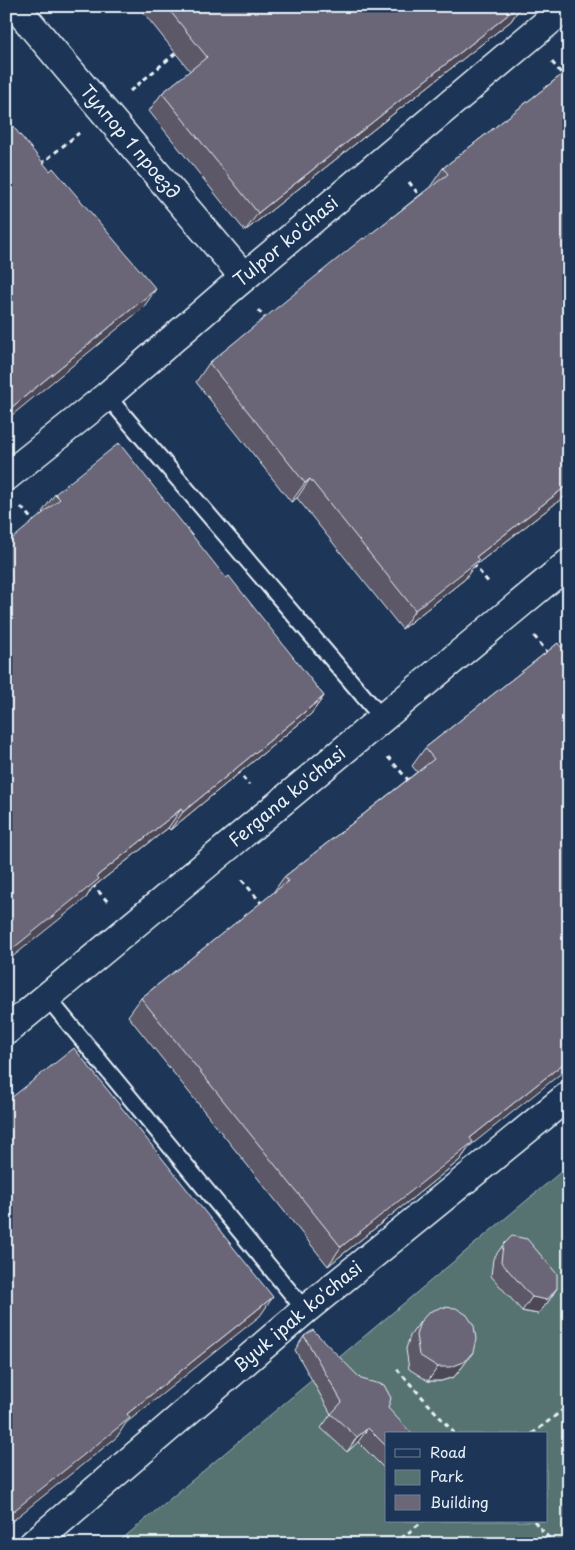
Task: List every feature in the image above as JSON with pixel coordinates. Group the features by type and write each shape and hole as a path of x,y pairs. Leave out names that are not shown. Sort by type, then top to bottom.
{"street":[{"name":"Тулпор 1 проезд","path":"15,6 240,281"},
{"name":"Tulpor ko'chasi","path":"6,477 107,396 240,281 567,6"},
{"name":"Fergana ko'chasi","path":"6,1031 569,563"},
{"name":"Byuk ipak ko'chasi","path":"33,1544 305,1310 569,1095"}],"lane":[{"path":"107,396 374,725"},
{"path":"47,997 305,1310"}],"path":[{"path":"388,157 426,203"},
{"path":"240,281 268,322"},
{"path":"19,504 38,527"},
{"path":"467,556 550,656"},
{"path":"374,725 410,783"},
{"path":"232,764 270,810"},
{"path":"219,852 264,906"},
{"path":"86,876 129,928"},
{"path":"397,1369 453,1432"},
{"path":"535,1432 569,1405"},
{"path":"394,1544 422,1522"},
{"path":"535,1522 554,1544"}],"green space":[{"path":"569,1165 569,1544 116,1544"}],"building":[{"path":"166,6 519,6 258,213 162,93 207,57"},
{"path":"569,69 569,484 476,557 479,560 415,610 310,479 305,483 209,363 363,238 448,174 443,168"},
{"path":"6,118 50,171 53,168 156,289 6,412"},
{"path":"119,443 226,578 229,576 324,696 183,812 181,809 97,876 99,879 6,954 6,544 60,499 55,494"},
{"path":"569,641 569,1059 470,1138 473,1142 341,1247 141,998 288,881 284,877 434,759 425,748 558,643 561,647"},
{"path":"74,1048 273,1297 127,1414 130,1418 6,1517 6,1102"},
{"path":"512,1236 527,1239 557,1274 557,1288 547,1300 532,1297 501,1262 503,1245"},
{"path":"442,1307 456,1308 467,1315 474,1326 476,1339 473,1352 464,1362 451,1367 438,1367 419,1355 416,1335 420,1322 429,1312"},
{"path":"313,1330 361,1379 384,1385 391,1398 388,1408 410,1432 385,1432 385,1445 368,1428 357,1437 331,1414 342,1402 304,1336"}]}
